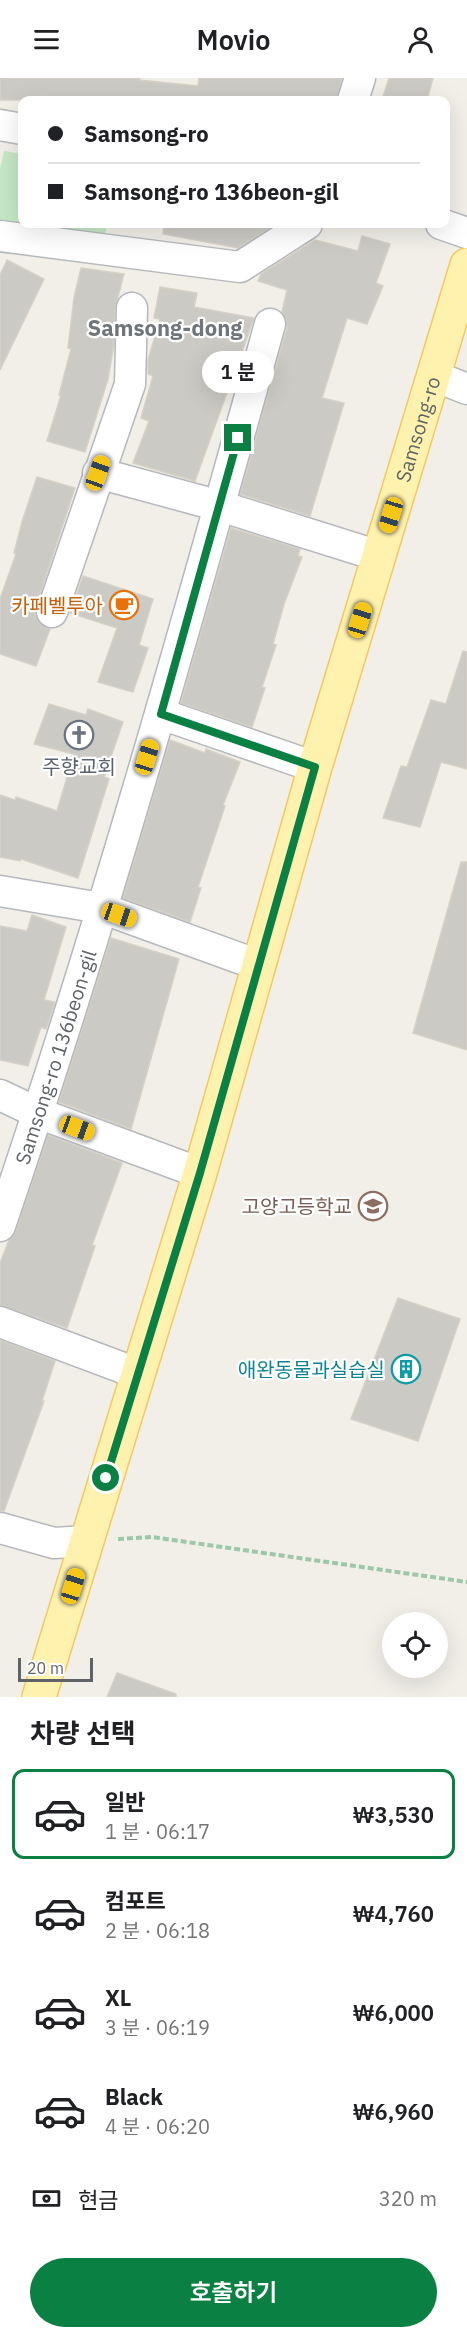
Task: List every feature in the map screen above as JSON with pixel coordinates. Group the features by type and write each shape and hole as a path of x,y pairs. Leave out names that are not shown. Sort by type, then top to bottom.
{"main road":[{"name":"Samsong-ro","path":"39,1697 200,1173 315,767 467,265"}],"street":[{"path":"354,96 360,78"},
{"path":"0,125 18,128"},
{"path":"450,227 467,233"},
{"path":"0,236 240,267 301,228"},
{"path":"52,612 130,384 132,308"},
{"name":"Samsong-ro 136beon-gil","path":"0,1226 38,1113 161,714 270,324"},
{"path":"435,376 467,389"},
{"path":"98,473 220,506 379,556"},
{"path":"161,714 315,767"},
{"path":"0,891 101,908 258,965"},
{"path":"0,1095 38,1113 200,1173"},
{"path":"0,1322 139,1374"},
{"path":"0,1528 54,1543 87,1541"}],"path":[{"path":"87,1541 152,1537 467,1582"}],"green space":[{"path":"4,151 18,153 18,224 0,222 0,169"},
{"path":"52,228 107,228 105,234"}],"building":[{"path":"0,78 140,78 139,80 198,86 199,78 342,78 337,96 18,96 18,100 0,100"},
{"path":"389,78 433,78 428,96 383,96"},
{"path":"164,228 270,228 238,248 163,234"},
{"path":"362,236 390,244 376,283 383,286 367,324 347,318 322,398 344,403 310,516 240,494 287,328 282,312 287,290 258,281 261,274 315,240 358,251"},
{"path":"7,260 44,279 0,370 0,275"},
{"path":"81,268 124,274 115,308 114,344 108,379 85,452 47,441 61,395 59,395 71,349 68,348 74,298"},
{"path":"160,287 197,293 194,307 254,318 195,481 133,463 149,421 141,418 153,376 148,374 148,360 160,319 154,318"},
{"path":"37,477 75,488 36,606 35,615 39,623 50,629 36,666 0,654 0,599 16,554 14,553 22,522"},
{"path":"231,528 300,549 298,556 302,557 284,604 273,644 276,645 262,687 265,688 252,727 181,703"},
{"path":"83,576 153,599 139,645 148,648 133,692 98,682 117,628 70,613"},
{"path":"463,651 467,652 467,769 441,762 420,827 383,818 401,766 407,767 431,700 446,704"},
{"path":"49,704 86,715 88,709 123,722 104,777 109,779 78,878 21,859 20,861 0,857 0,795 15,800 16,797 57,811 74,754 34,744"},
{"path":"170,740 205,753 206,749 240,762 223,805 225,806 198,887 201,888 190,922 123,898"},
{"path":"461,862 467,862 467,1050 413,1033"},
{"path":"32,915 66,927 44,1000 55,1002 46,1029 41,1027 28,1066 0,1060 0,926 27,931"},
{"path":"111,938 179,959 131,1129 59,1102"},
{"path":"48,1135 122,1163 92,1245 95,1246 67,1328 0,1305 0,1263 9,1240 16,1231"},
{"name":"애완동물과실습실","path":"398,1298 460,1319 418,1441 351,1419"},
{"path":"0,1340 55,1361 42,1401 44,1401 4,1511 0,1511"},
{"path":"117,1673 176,1694 176,1697 107,1697"}],"place":[{"name":"카페벨투아","path":"124,605"},
{"name":"주향교회","path":"79,735"},
{"name":"고양고등학교","path":"373,1206"},
{"name":"애완동물과실습실","path":"406,1369"}],"district":[{"name":"Samsong-dong","path":"165,327"}],"route":[{"path":"106,1478 200,1173 315,767 161,714 238,438"}]}
